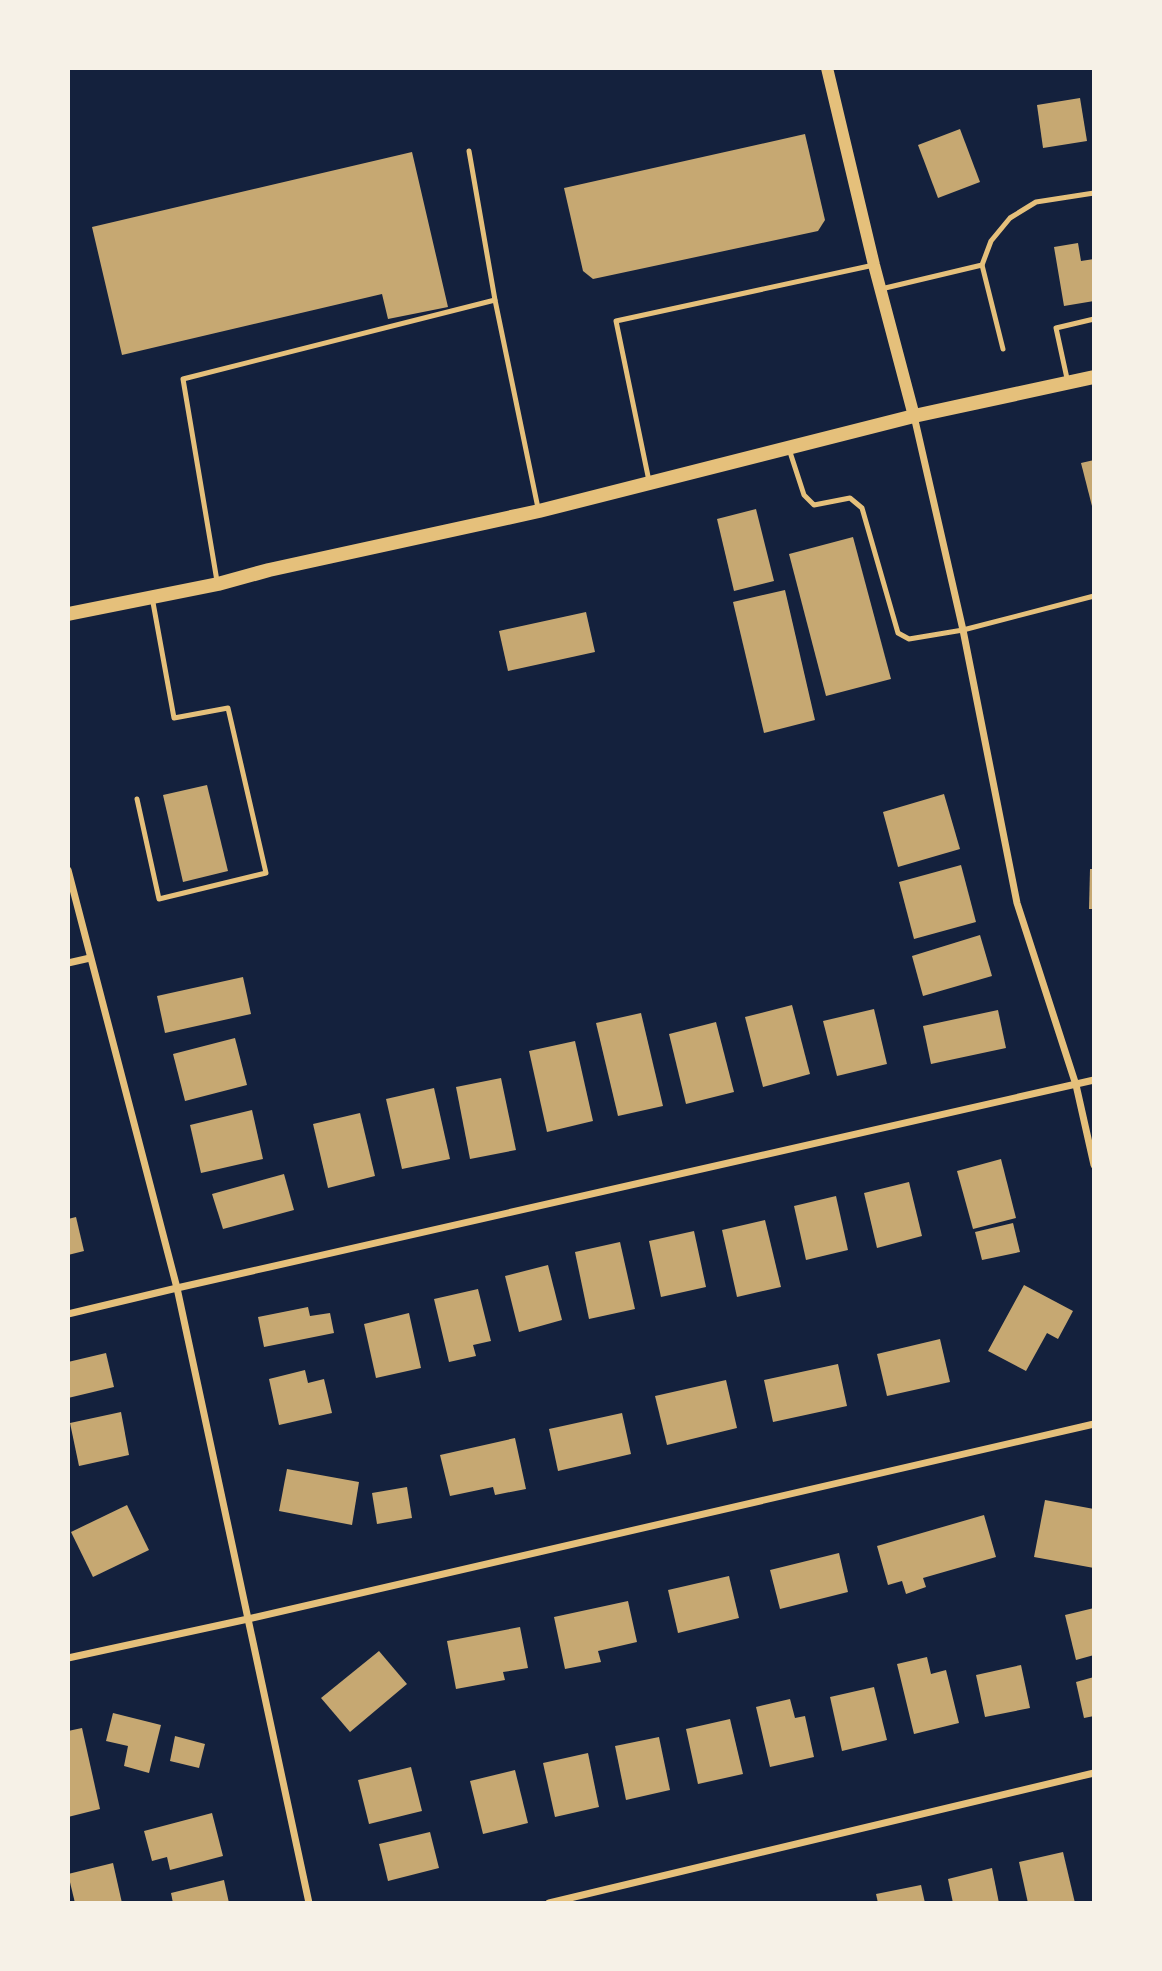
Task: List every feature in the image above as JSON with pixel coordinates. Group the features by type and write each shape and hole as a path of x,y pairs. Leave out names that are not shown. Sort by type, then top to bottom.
{"main road":[{"path":"68,614 218,584 270,570 539,511 914,416 1094,377"}],"street":[{"path":"827,68 874,265 914,416 963,630 1017,903 1076,1085 1094,1165"},
{"path":"68,870 177,1288 309,1903"},
{"path":"68,963 90,958"},
{"path":"68,1314 1094,1080"},
{"path":"68,1658 1094,1424"},
{"path":"549,1903 1094,1773"}],"lane":[{"path":"469,151 495,300 539,511"},
{"path":"1003,349 982,265 991,241 1010,218 1036,202 1094,193"},
{"path":"650,483 616,321 874,265"},
{"path":"880,289 982,265"},
{"path":"218,584 183,379 495,300"},
{"path":"1068,383 1056,328 1094,320"},
{"path":"789,447 804,495 814,505 850,498 862,508 898,633 908,639 963,630 1094,596"},
{"path":"137,799 159,899 267,873 228,708 174,718 152,597"}],"building":[{"path":"1080,98 1087,141 1043,148 1037,105"},
{"path":"960,129 980,182 938,198 918,145"},
{"path":"805,134 825,220 818,231 593,279 583,271 564,188"},
{"path":"412,152 448,307 388,319 382,294 122,355 92,227"},
{"path":"1078,243 1081,261 1094,259 1094,301 1064,306 1054,247"},
{"path":"1094,460 1094,510 1093,510 1081,463"},
{"path":"756,509 774,581 734,591 717,519"},
{"path":"853,537 891,679 826,696 789,554"},
{"path":"785,590 815,720 764,733 733,602"},
{"path":"586,612 595,652 508,671 499,631"},
{"path":"207,785 228,871 183,882 163,795"},
{"path":"944,794 960,849 898,867 883,812"},
{"path":"961,865 976,922 914,939 899,882"},
{"path":"1090,869 1094,869 1094,909 1089,909"},
{"path":"980,935 992,976 923,996 912,956"},
{"path":"243,977 251,1014 165,1033 157,996"},
{"path":"792,1005 810,1074 763,1087 745,1017"},
{"path":"874,1009 887,1064 837,1076 823,1021"},
{"path":"998,1010 1006,1048 931,1064 923,1026"},
{"path":"641,1013 663,1106 618,1116 596,1023"},
{"path":"716,1022 734,1092 686,1104 669,1034"},
{"path":"235,1038 247,1085 185,1101 173,1054"},
{"path":"575,1041 593,1121 547,1132 529,1051"},
{"path":"501,1078 516,1150 470,1159 456,1087"},
{"path":"434,1088 450,1159 402,1169 386,1099"},
{"path":"252,1110 263,1159 201,1173 190,1125"},
{"path":"360,1113 375,1176 328,1188 313,1124"},
{"path":"1001,1159 1016,1218 973,1229 957,1171"},
{"path":"284,1174 294,1210 223,1229 212,1194"},
{"path":"909,1182 922,1236 877,1248 864,1193"},
{"path":"836,1196 848,1250 806,1260 794,1206"},
{"path":"76,1217 84,1251 68,1255 68,1219"},
{"path":"765,1220 781,1287 737,1297 722,1230"},
{"path":"1013,1223 1020,1252 982,1260 975,1232"},
{"path":"694,1231 706,1287 661,1297 649,1241"},
{"path":"620,1242 635,1309 589,1319 575,1252"},
{"path":"548,1265 562,1320 519,1332 505,1276"},
{"path":"1024,1285 1073,1311 1058,1339 1047,1333 1026,1371 988,1351"},
{"path":"478,1289 491,1341 473,1345 476,1356 449,1362 434,1299"},
{"path":"308,1307 310,1316 330,1313 334,1333 264,1347 258,1317"},
{"path":"409,1313 421,1368 376,1378 364,1324"},
{"path":"940,1339 950,1382 887,1396 877,1354"},
{"path":"106,1353 114,1387 68,1398 68,1362"},
{"path":"838,1364 847,1406 773,1422 764,1380"},
{"path":"305,1370 308,1383 324,1379 332,1413 279,1425 269,1379"},
{"path":"726,1380 737,1428 667,1445 655,1396"},
{"path":"121,1412 129,1455 79,1466 70,1423"},
{"path":"622,1413 631,1454 558,1471 549,1429"},
{"path":"515,1438 526,1489 495,1495 493,1487 450,1496 440,1455"},
{"path":"287,1469 359,1482 352,1525 279,1511"},
{"path":"407,1487 412,1518 377,1524 372,1493"},
{"path":"1045,1500 1094,1509 1094,1568 1034,1557"},
{"path":"127,1505 149,1550 93,1577 71,1532"},
{"path":"984,1515 996,1557 923,1578 926,1587 906,1594 902,1581 888,1585 877,1546"},
{"path":"839,1553 848,1592 780,1609 770,1570"},
{"path":"729,1576 739,1618 678,1633 668,1590"},
{"path":"628,1601 637,1642 598,1651 601,1662 565,1669 554,1617"},
{"path":"1094,1608 1094,1655 1076,1660 1065,1615"},
{"path":"520,1627 528,1668 503,1672 505,1680 456,1689 447,1641"},
{"path":"379,1651 407,1684 350,1732 321,1698"},
{"path":"927,1657 931,1674 946,1670 959,1723 914,1734 897,1664"},
{"path":"1021,1665 1030,1708 985,1717 976,1675"},
{"path":"1094,1677 1094,1716 1084,1718 1076,1682"},
{"path":"874,1687 887,1740 842,1751 830,1697"},
{"path":"790,1699 795,1718 805,1716 814,1757 770,1767 756,1707"},
{"path":"113,1713 161,1725 149,1773 124,1766 128,1746 106,1741"},
{"path":"730,1719 743,1774 698,1784 686,1729"},
{"path":"82,1728 100,1809 68,1817 68,1731"},
{"path":"175,1736 205,1744 199,1768 170,1761"},
{"path":"659,1737 670,1790 626,1800 615,1746"},
{"path":"588,1753 599,1807 555,1817 543,1763"},
{"path":"411,1767 422,1811 369,1824 358,1780"},
{"path":"515,1770 528,1823 483,1834 470,1781"},
{"path":"212,1813 223,1856 170,1870 167,1857 152,1861 144,1831"},
{"path":"430,1832 439,1868 388,1881 379,1844"},
{"path":"1063,1852 1075,1903 1028,1903 1019,1862"},
{"path":"113,1863 122,1903 75,1903 68,1874"},
{"path":"992,1868 999,1903 953,1903 948,1879"},
{"path":"224,1880 229,1903 173,1903 171,1893"},
{"path":"921,1885 925,1903 878,1903 876,1894"}]}
